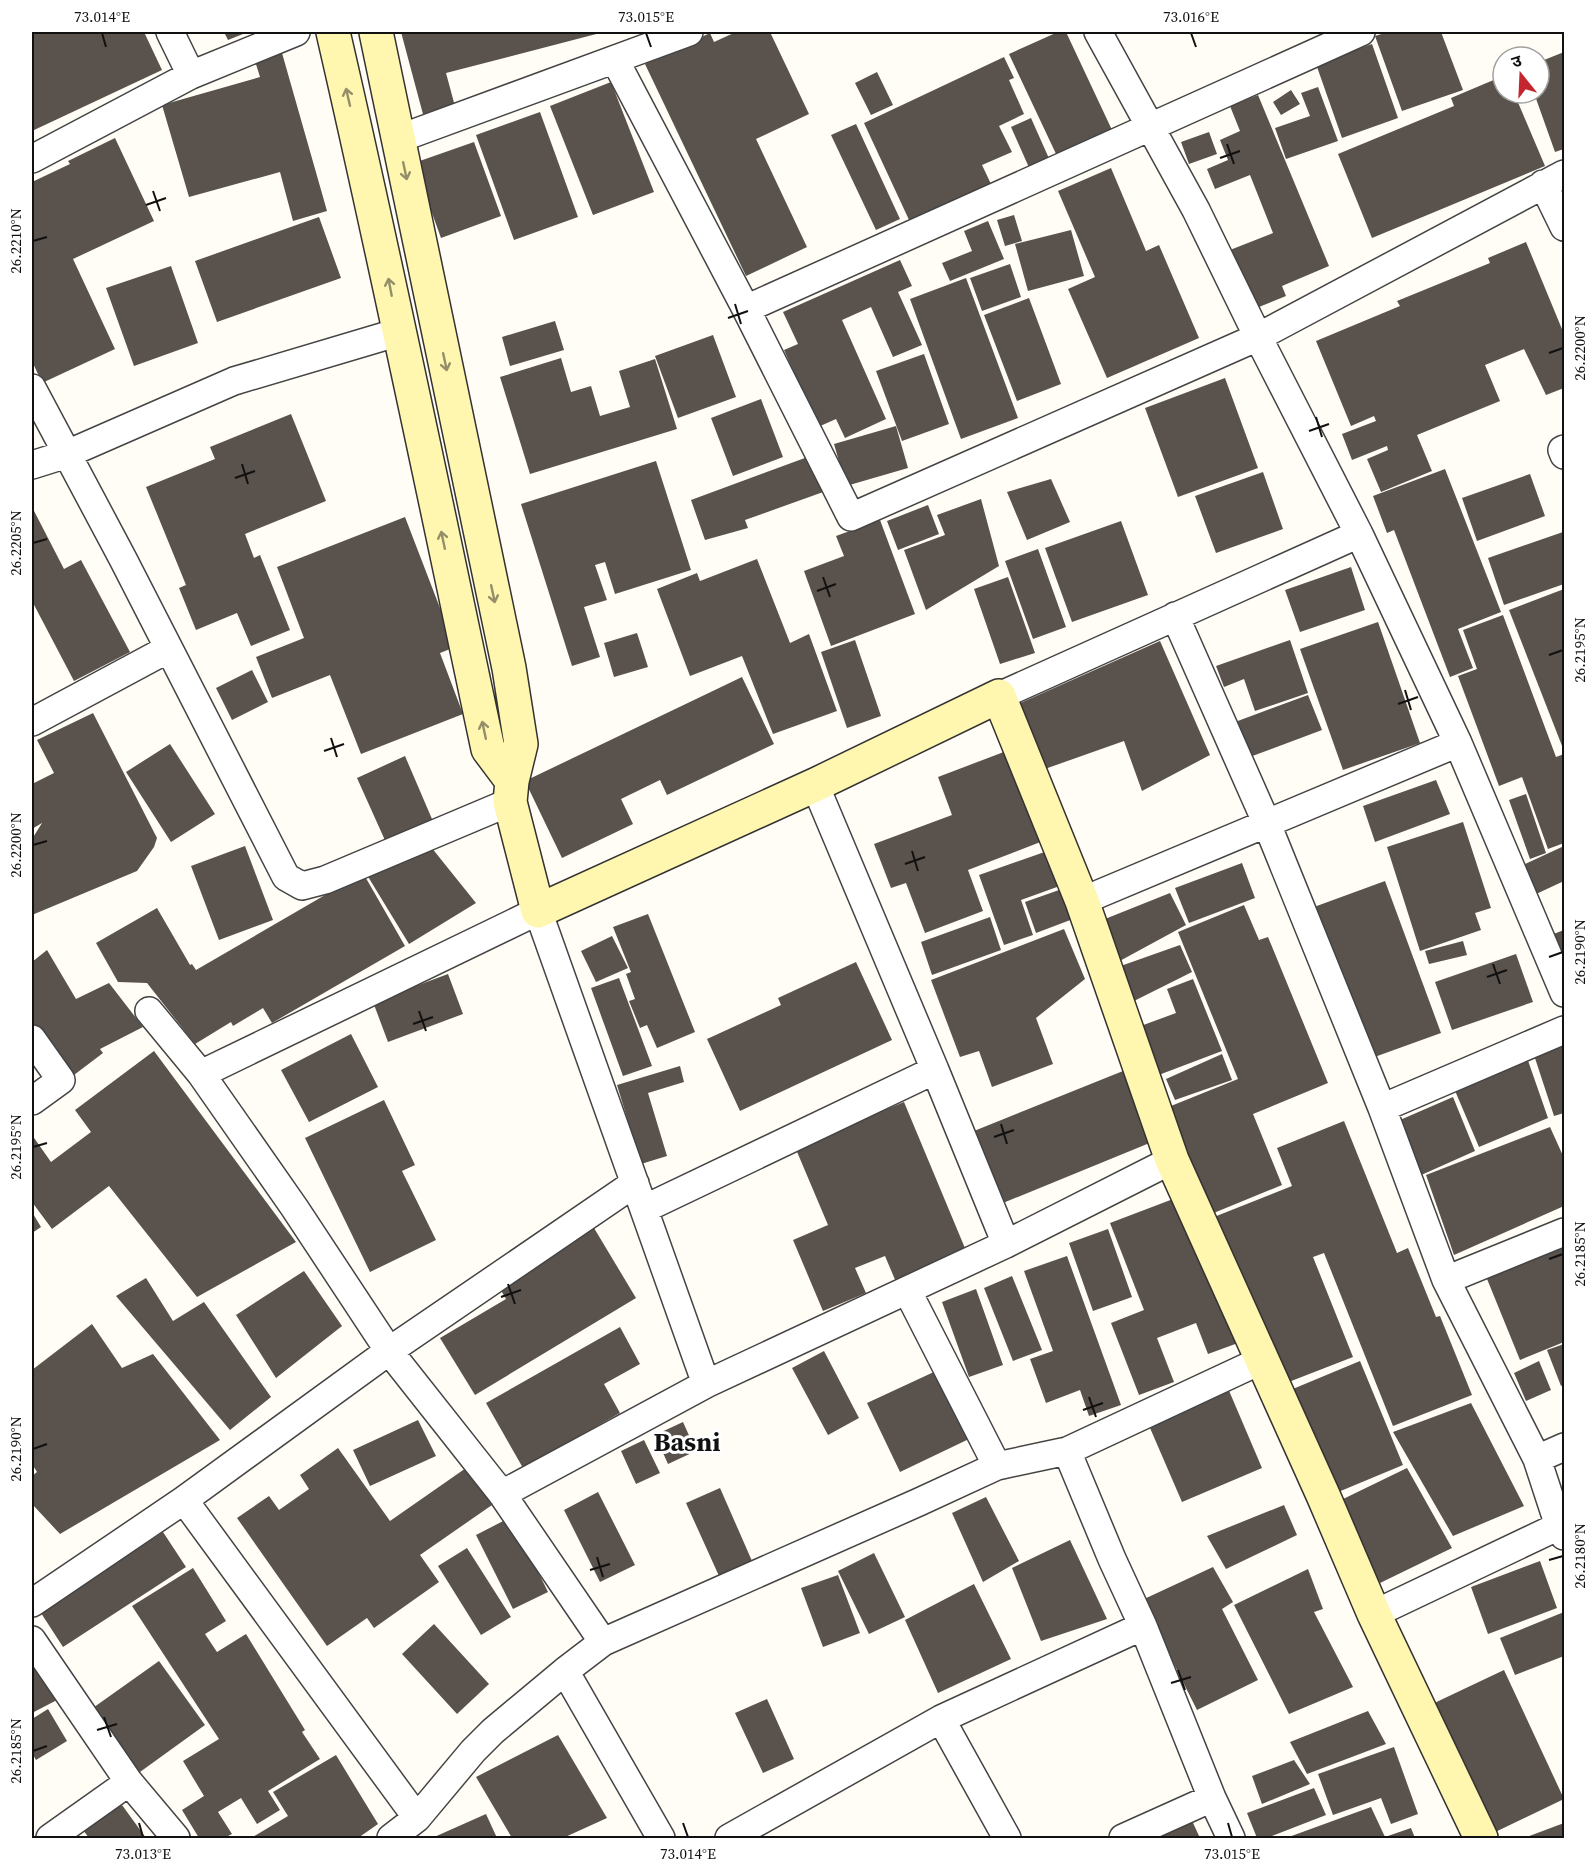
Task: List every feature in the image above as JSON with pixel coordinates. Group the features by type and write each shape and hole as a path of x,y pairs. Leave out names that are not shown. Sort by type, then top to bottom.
{"street":[{"path":"170,32 191,75"},
{"path":"32,159 191,75 296,32"},
{"path":"333,32 378,226 488,749 511,792 538,910 706,1384"},
{"path":"376,32 509,668 521,744 511,792"},
{"path":"398,139 615,60 662,37 689,32"},
{"path":"1098,32 1152,126 1196,210 1258,338 1359,534 1458,743 1564,993"},
{"path":"746,309 1361,32"},
{"path":"615,60 746,309 851,517 1258,338 1554,179 1564,227"},
{"path":"32,465 67,454 234,381 399,332"},
{"path":"32,388 286,877 302,886 325,880 511,792"},
{"path":"1564,449 1562,450 1564,455"},
{"path":"201,1074 538,910 816,785 999,696 1359,534"},
{"path":"1175,616 1267,824 1382,1108 1446,1280 1537,1459 1562,1531 1374,1614"},
{"path":"32,722 168,649"},
{"path":"999,696 1082,901 1172,1160 1374,1614 1481,1839"},
{"path":"1082,901 1458,743"},
{"path":"816,785 1006,1244"},
{"path":"149,1011 201,1074 294,1207 389,1351 502,1494 603,1642"},
{"path":"1382,1108 1564,1029"},
{"path":"32,1039 61,1080 32,1101"},
{"path":"644,1209 935,1070"},
{"path":"502,1494 706,1384 1006,1244 1172,1160"},
{"path":"32,1603 184,1500 389,1351 635,1183"},
{"path":"1446,1280 1564,1232"},
{"path":"907,1290 997,1466"},
{"path":"391,1839 417,1818 473,1751 493,1731 603,1642 997,1466 1067,1451 1262,1360"},
{"path":"1537,1459 1564,1447"},
{"path":"1067,1451 1143,1626 1212,1798 1231,1839"},
{"path":"184,1500 417,1818"},
{"path":"729,1839 942,1719 1143,1626"},
{"path":"32,1640 129,1782 176,1839"},
{"path":"565,1671 661,1839"},
{"path":"942,1719 1007,1839"},
{"path":"50,1839 129,1782"},
{"path":"1123,1839 1212,1798"}],"building":[{"path":"32,32 144,32 162,70 32,131"},
{"path":"224,32 248,32 228,40"},
{"path":"401,32 604,32 446,73 456,110 424,118"},
{"path":"736,32 770,32 809,114 756,139 807,247 746,276 645,64 710,33 714,42"},
{"path":"1058,32 1066,32 1112,130 1057,156 1009,54"},
{"path":"1388,32 1441,32 1463,90 1402,111 1375,36"},
{"path":"1372,44 1398,118 1342,138 1316,64"},
{"path":"1564,52 1564,149 1555,152 1538,105 1551,105 1551,57"},
{"path":"282,53 327,211 293,221 280,172 189,197 162,105 260,77 255,61"},
{"path":"1004,57 1014,78 1009,80 1024,114 999,126 1012,152 982,165 991,184 910,222 864,123"},
{"path":"877,72 893,105 871,115 855,83"},
{"path":"1491,81 1491,105 1519,105 1545,166 1372,238 1338,154 1454,106 1451,98"},
{"path":"611,82 654,192 593,215 550,106"},
{"path":"1318,87 1338,141 1286,159 1275,128 1310,116 1301,93"},
{"path":"1291,90 1300,104 1281,115 1273,102"},
{"path":"1258,95 1329,266 1282,286 1286,296 1254,309 1230,250 1273,233 1250,175 1215,189 1207,169 1228,160 1220,140 1240,131 1230,106"},
{"path":"540,112 578,217 514,240 476,135"},
{"path":"1031,118 1051,163 1031,172 1011,127"},
{"path":"856,124 900,219 876,230 831,135"},
{"path":"1209,132 1217,154 1189,164 1181,142"},
{"path":"115,138 154,221 73,259 115,349 42,383 32,361 32,182 70,164 68,161"},
{"path":"474,142 501,216 441,238 414,163"},
{"path":"1111,168 1146,251 1159,245 1199,338 1107,378 1068,289 1095,277 1058,191"},
{"path":"1014,215 1022,241 1005,246 997,220"},
{"path":"319,217 341,278 217,322 195,261"},
{"path":"988,221 1004,259 950,281 942,263 972,251 964,231"},
{"path":"1071,230 1084,276 1028,291 1015,244"},
{"path":"1526,242 1564,334 1564,388 1546,395 1524,349 1485,365 1500,401 1417,435 1432,471 1381,492 1367,459 1388,450 1387,446 1352,460 1342,434 1376,421 1374,416 1351,426 1316,341 1400,306 1397,301 1490,263 1488,258"},
{"path":"900,260 912,286 898,292 922,345 893,357 871,307 842,320 886,419 845,438 836,419 818,427 784,350 798,344 783,312"},
{"path":"1010,264 1021,297 982,311 970,278"},
{"path":"171,266 198,343 134,366 106,288"},
{"path":"966,278 1018,418 961,439 910,299"},
{"path":"1029,298 1061,384 1017,401 984,315"},
{"path":"555,321 564,350 510,366 502,337"},
{"path":"713,335 736,397 678,418 655,356"},
{"path":"924,354 949,424 902,441 876,371"},
{"path":"561,358 571,392 591,386 600,416 630,407 619,371 655,359 677,429 530,474 500,377"},
{"path":"1225,378 1258,468 1178,497 1145,408"},
{"path":"761,399 783,457 733,476 711,418"},
{"path":"291,414 326,501 245,534 254,558 260,555 290,630 251,646 237,613 196,630 179,588 186,585 146,487 215,459 210,447"},
{"path":"896,426 908,468 846,486 834,444"},
{"path":"813,455 826,491 745,520 748,528 705,540 691,500"},
{"path":"656,461 691,570 615,594 605,562 595,565 607,600 584,607 600,657 572,666 521,504"},
{"path":"1445,469 1501,612 1458,629 1473,668 1450,677 1394,530 1387,533 1373,496"},
{"path":"1263,472 1283,529 1216,553 1195,496"},
{"path":"1530,474 1545,516 1477,541 1462,498"},
{"path":"1051,479 1070,522 1027,540 1007,492"},
{"path":"981,499 999,566 926,610 904,550 945,535 937,515"},
{"path":"928,505 939,534 898,550 887,521"},
{"path":"32,507 64,569 81,560 130,652 74,681 32,601"},
{"path":"405,517 455,647 440,653 463,714 361,754 330,675 272,698 256,657 304,638 277,567"},
{"path":"880,520 915,614 831,646 804,571 844,556 836,536"},
{"path":"1121,521 1148,595 1072,622 1045,548"},
{"path":"1563,532 1564,584 1504,605 1488,558"},
{"path":"1038,549 1066,627 1033,639 1005,561"},
{"path":"757,559 790,643 809,634 837,711 773,734 742,656 690,676 657,589 697,573 700,581"},
{"path":"1351,567 1365,610 1300,632 1285,590"},
{"path":"1008,577 1035,653 1000,664 974,589"},
{"path":"1564,589 1564,751 1509,610"},
{"path":"1503,615 1556,757 1564,754 1564,843 1548,849 1522,777 1499,786 1458,676 1477,669 1463,630"},
{"path":"1378,622 1420,743 1343,770 1300,649"},
{"path":"637,633 648,667 614,677 604,643"},
{"path":"855,640 881,716 847,728 821,652"},
{"path":"1290,640 1308,693 1255,711 1244,679 1224,687 1216,666"},
{"path":"1160,641 1210,755 1142,791 1124,741 1042,770 1018,704"},
{"path":"252,670 268,702 232,720 216,688"},
{"path":"742,677 774,744 667,795 660,780 621,799 633,824 562,858 525,781"},
{"path":"1308,695 1322,730 1247,758 1235,722"},
{"path":"93,713 157,838 154,847 137,871 32,915 32,839 42,823 32,829 32,784 54,773 37,740"},
{"path":"170,744 215,814 171,842 126,772"},
{"path":"1009,750 1043,841 968,870 983,911 925,933 906,883 891,888 874,844 952,815 938,777"},
{"path":"405,756 435,826 388,847 357,778"},
{"path":"1436,780 1450,814 1375,842 1363,806"},
{"path":"1526,794 1546,853 1530,859 1509,800"},
{"path":"1463,822 1491,908 1475,913 1481,930 1420,951 1387,847"},
{"path":"427,842 476,903 409,944 367,875"},
{"path":"245,846 273,920 219,940 191,866"},
{"path":"1564,846 1564,881 1534,895 1521,866"},
{"path":"1056,848 1068,883 1021,900 1033,935 1004,945 979,875"},
{"path":"1242,863 1255,898 1189,923 1175,888"},
{"path":"363,873 405,946 272,1023 263,1008 233,1026 231,1022 195,1044 147,983 118,982 96,943 157,908 190,965 192,964 196,970"},
{"path":"1385,881 1441,1033 1369,1059 1314,907"},
{"path":"1062,889 1073,919 1036,933 1025,902"},
{"path":"1170,893 1186,925 1116,963 1100,921"},
{"path":"1244,905 1259,940 1268,937 1328,1083 1253,1114 1282,1185 1204,1217 1161,1110 1238,1079 1178,932"},
{"path":"648,914 695,1032 657,1048 647,1025 640,1028 629,1001 635,999 626,974 631,972 613,927"},
{"path":"990,917 1001,950 932,975 921,942"},
{"path":"1064,929 1085,979 1036,1018 1053,1064 992,1087 979,1051 960,1057 931,980"},
{"path":"1564,930 1564,969 1551,935"},
{"path":"612,936 628,968 596,982 581,951"},
{"path":"1463,941 1467,955 1429,964 1425,951"},
{"path":"1180,945 1192,972 1130,1003 1115,968"},
{"path":"47,950 76,999 109,983 143,1027 100,1049 103,1053 70,1078 32,1024 32,962"},
{"path":"1516,954 1533,1002 1452,1030 1435,982"},
{"path":"856,962 892,1040 740,1111 707,1039 781,1005 778,998"},
{"path":"448,974 463,1014 388,1042 373,1002"},
{"path":"619,978 652,1066 623,1076 591,988"},
{"path":"1193,979 1222,1051 1156,1076 1138,1027 1176,1013 1167,989"},
{"path":"351,1034 378,1087 309,1122 281,1070"},
{"path":"1564,1045 1564,1113 1554,1116 1534,1055"},
{"path":"154,1051 296,1242 197,1297 109,1186 52,1229 32,1202 32,1135 51,1162 91,1132 75,1110"},
{"path":"1525,1052 1548,1118 1479,1147 1453,1086"},
{"path":"1222,1054 1232,1080 1175,1100 1166,1079"},
{"path":"680,1066 684,1082 648,1093 667,1156 641,1164 617,1085"},
{"path":"1123,1071 1152,1142 1003,1203 974,1131"},
{"path":"1453,1097 1475,1151 1419,1176 1400,1120"},
{"path":"384,1100 415,1165 402,1171 436,1240 370,1272 305,1138"},
{"path":"904,1102 967,1253 896,1282 885,1256 855,1268 866,1293 823,1311 793,1240 828,1225 795,1147"},
{"path":"1344,1121 1397,1253 1408,1248 1436,1317 1440,1316 1472,1395 1393,1426 1324,1253 1313,1257 1353,1357 1281,1385 1214,1217 1292,1186 1277,1148"},
{"path":"1550,1127 1564,1158 1564,1206 1454,1255 1426,1175"},
{"path":"1181,1196 1238,1343 1208,1354 1196,1323 1157,1338 1174,1382 1139,1395 1111,1323 1144,1310 1110,1223"},
{"path":"32,1212 41,1227 32,1233"},
{"path":"588,1218 636,1298 475,1395 440,1338 506,1299 498,1285"},
{"path":"1108,1229 1132,1297 1093,1311 1069,1243"},
{"path":"1564,1242 1564,1342 1520,1360 1485,1274"},
{"path":"1067,1256 1121,1405 1089,1416 1080,1390 1046,1403 1030,1359 1053,1351 1024,1271"},
{"path":"304,1271 342,1326 276,1378 236,1315"},
{"path":"1012,1276 1042,1350 1013,1361 984,1288"},
{"path":"146,1278 173,1321 204,1302 271,1397 230,1430 116,1296"},
{"path":"976,1289 1003,1365 969,1377 942,1302"},
{"path":"92,1324 122,1368 153,1354 220,1440 60,1534 32,1504 32,1476 37,1472 32,1464 32,1370"},
{"path":"620,1327 640,1364 604,1384 620,1413 523,1468 486,1403"},
{"path":"1564,1344 1564,1385 1561,1386 1547,1350"},
{"path":"824,1351 859,1418 828,1435 792,1368"},
{"path":"1360,1361 1403,1465 1331,1495 1288,1391"},
{"path":"1539,1361 1551,1390 1526,1401 1514,1373"},
{"path":"936,1371 969,1439 900,1472 867,1403"},
{"path":"1227,1386 1262,1468 1182,1502 1147,1421"},
{"path":"1471,1403 1524,1506 1453,1536 1393,1432"},
{"path":"418,1420 436,1456 370,1486 353,1450"},
{"path":"683,1422 696,1451 668,1464 655,1435"},
{"path":"644,1440 660,1473 636,1484 621,1451"},
{"path":"338,1448 390,1521 466,1468 492,1505 420,1555 439,1582 374,1628 367,1618 327,1646 237,1518 269,1496 279,1510 309,1489 300,1475"},
{"path":"1407,1468 1452,1548 1380,1583 1339,1501"},
{"path":"720,1488 752,1561 719,1576 686,1503"},
{"path":"598,1492 635,1565 600,1582 564,1510"},
{"path":"986,1497 1019,1561 983,1582 952,1513"},
{"path":"1284,1505 1297,1535 1226,1569 1207,1536"},
{"path":"511,1517 548,1592 513,1609 476,1535"},
{"path":"163,1532 186,1567 63,1647 41,1613"},
{"path":"1070,1540 1107,1619 1041,1641 1012,1568"},
{"path":"467,1548 511,1617 481,1635 438,1566"},
{"path":"874,1553 905,1617 869,1634 838,1571"},
{"path":"1540,1561 1557,1608 1488,1634 1471,1587"},
{"path":"1213,1567 1233,1602 1222,1609 1258,1680 1197,1710 1142,1600"},
{"path":"193,1568 226,1621 205,1634 217,1652 246,1634 305,1730 302,1732 320,1759 268,1791 280,1810 257,1824 241,1798 218,1812 232,1834 224,1838 199,1838 182,1810 204,1796 183,1761 219,1739 132,1606"},
{"path":"1308,1569 1323,1609 1314,1612 1353,1687 1289,1714 1234,1605"},
{"path":"838,1575 860,1633 823,1647 801,1588"},
{"path":"974,1584 1011,1659 938,1693 905,1620"},
{"path":"1564,1612 1564,1656 1515,1675 1500,1638"},
{"path":"434,1624 489,1684 457,1714 402,1654"},
{"path":"159,1661 205,1725 140,1772 90,1710"},
{"path":"39,1666 57,1700 32,1713 32,1670"},
{"path":"1504,1670 1564,1799 1489,1835 1428,1706"},
{"path":"767,1699 794,1759 763,1773 735,1713"},
{"path":"48,1709 67,1741 36,1760 32,1753 32,1719"},
{"path":"1368,1711 1386,1744 1307,1774 1290,1742"},
{"path":"558,1735 607,1818 563,1838 512,1838 476,1777"},
{"path":"1394,1747 1418,1814 1391,1824 1381,1798 1333,1815 1318,1774"},
{"path":"336,1755 378,1824 358,1838 251,1838 288,1816 273,1792"},
{"path":"1294,1760 1310,1784 1262,1804 1252,1776"},
{"path":"1314,1788 1326,1815 1267,1838 1257,1838 1247,1813"},
{"path":"122,1805 146,1838 89,1838 83,1830"},
{"path":"1371,1807 1385,1837 1411,1828 1415,1838 1286,1838"},
{"path":"1188,1812 1200,1838 1133,1838"},
{"path":"486,1814 497,1838 432,1838"},
{"path":"1564,1823 1564,1838 1524,1838"}],"district":[{"name":"Basni","path":"687,1442"}]}
